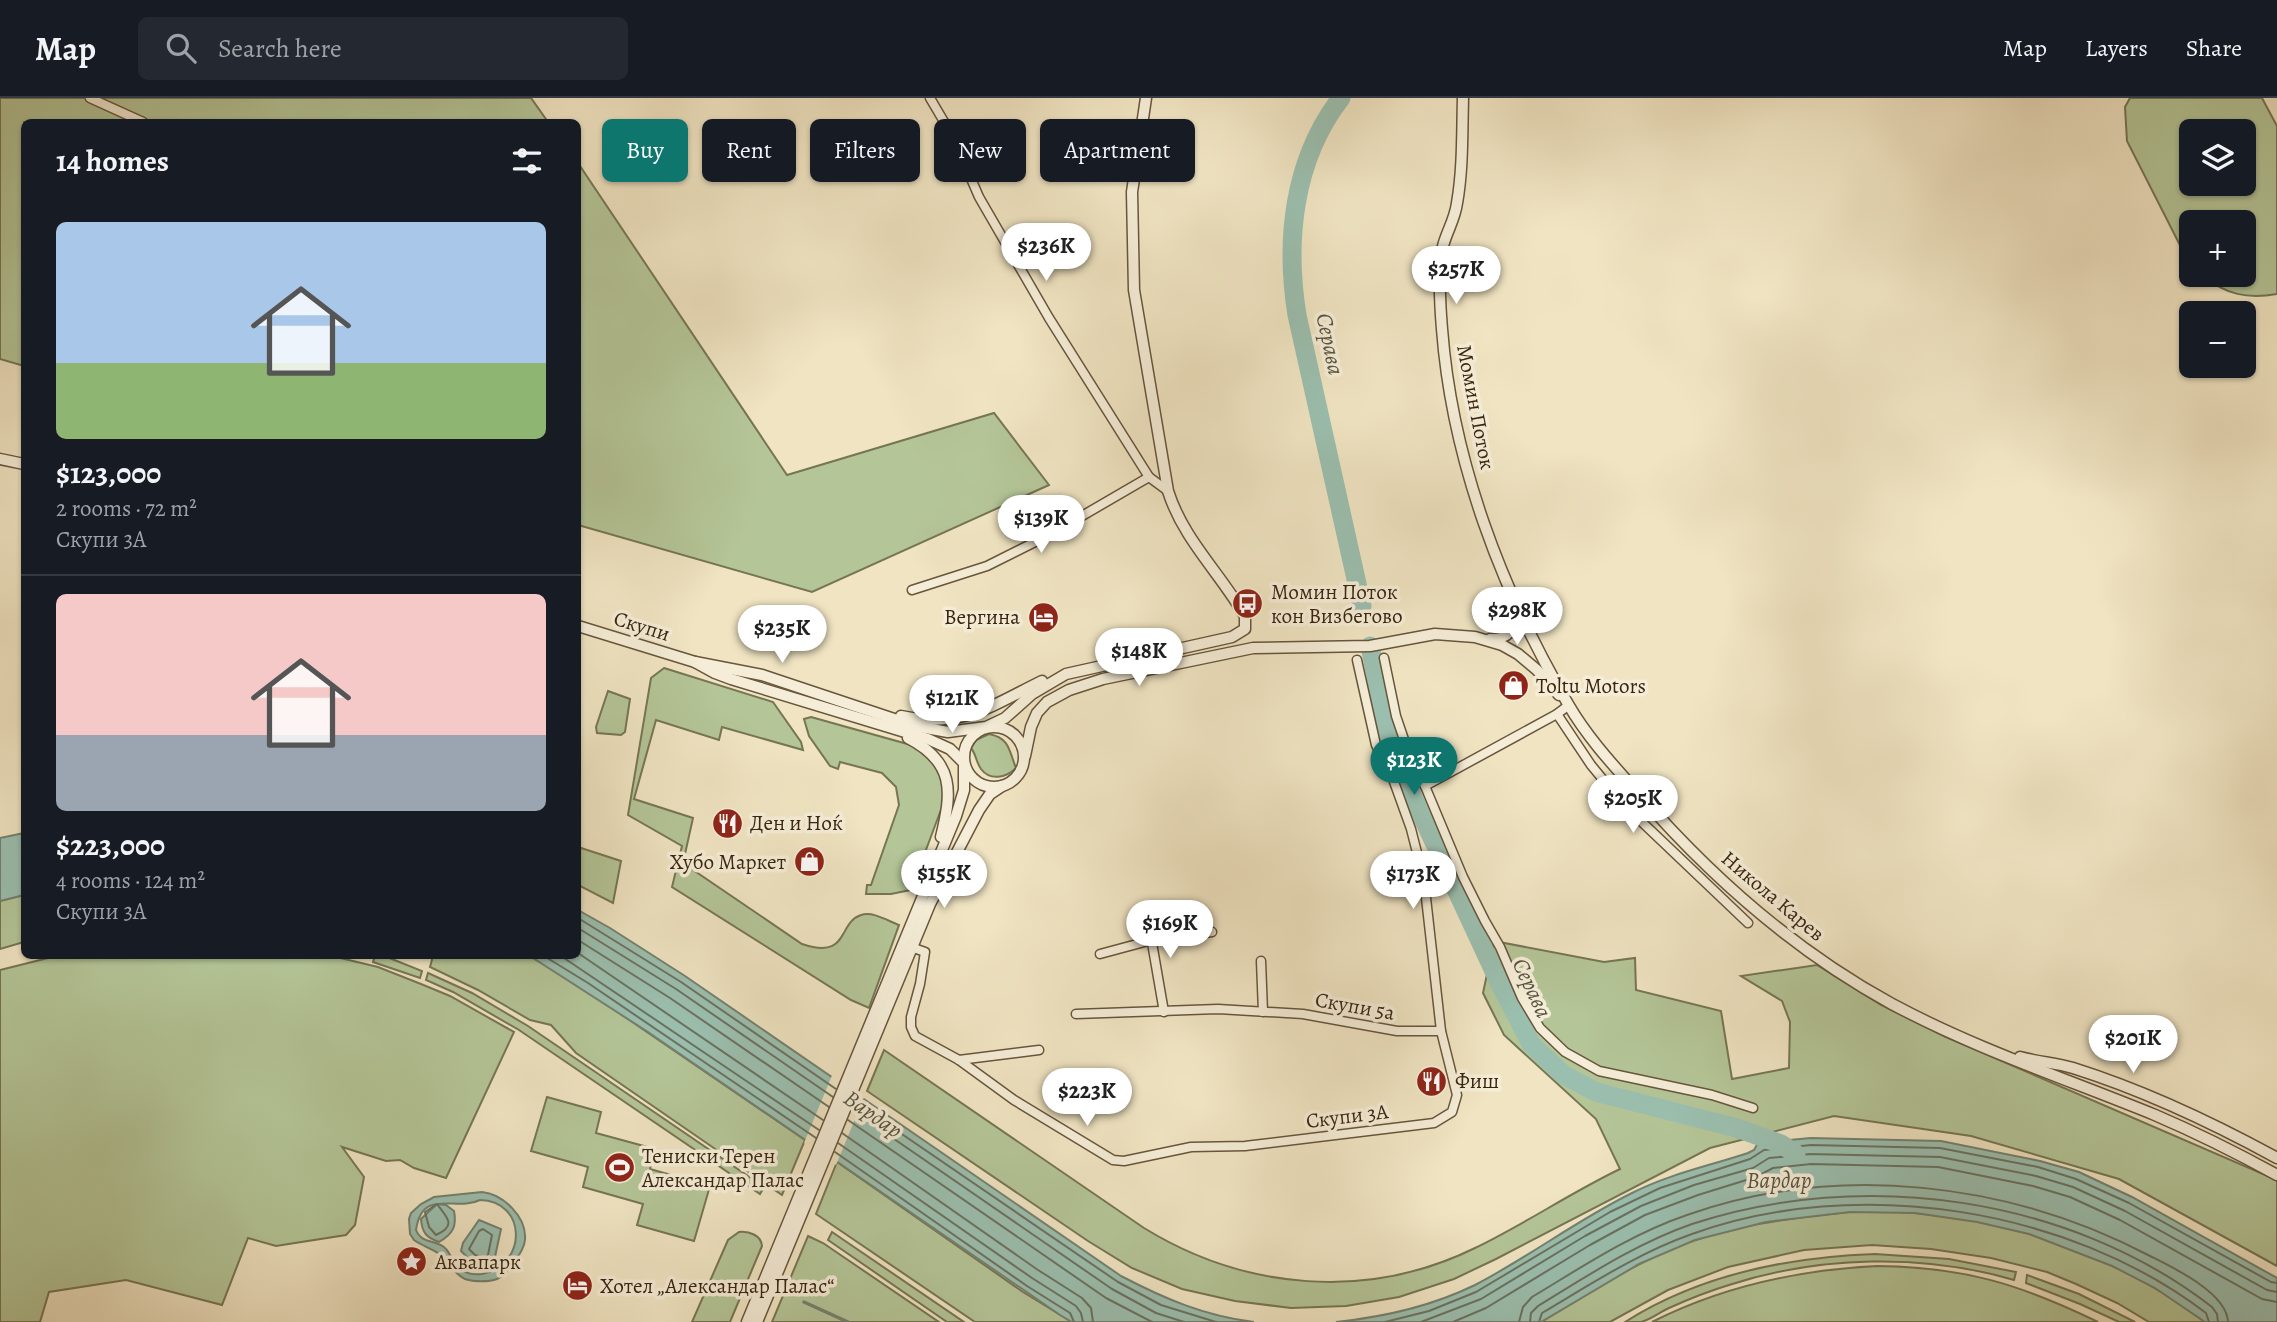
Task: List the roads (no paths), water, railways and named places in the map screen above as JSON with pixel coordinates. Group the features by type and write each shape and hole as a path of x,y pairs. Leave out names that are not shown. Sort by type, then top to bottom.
{"street":[{"path":"90,98 136,119"},
{"path":"930,98 953,137 979,197 1049,318 1149,477 1168,491"},
{"path":"861,708 925,719 960,717 984,711 1040,682 1232,636 1245,629 1245,616 1177,517 1168,491 1134,290 1132,192 1146,98"},
{"name":"Момин Поток","path":"1463,98 1459,191 1456,213 1442,253 1442,329 1462,450 1482,516 1509,587"},
{"path":"0,458 21,463"},
{"path":"912,590 987,566 1051,534 1149,477"},
{"name":"Никола Карев","path":"1509,587 1569,705 1597,745 1700,861 1742,900 1805,950 1894,1005 1970,1041 2187,1129 2277,1175"},
{"path":"876,1020 930,904 979,810 990,794 1012,782 1024,766 1031,727 1037,713 1047,702 1069,690 1103,680 1236,651 1272,647 1389,644 1434,634 1486,639 1504,637 1514,626 1520,613"},
{"name":"Скупи","path":"581,627 695,662 762,675 937,731 959,732 986,727"},
{"path":"1425,786 1569,705 1537,670 1518,654 1486,639"},
{"path":"1384,658 1402,738 1412,763 1425,786 1463,877 1500,947 1522,998 1552,1041 1599,1071 1712,1095 1753,1108"},
{"name":"Скупи 3А","path":"911,947 925,952 913,1004 911,1027 915,1035 959,1060 1014,1100 1113,1160 1124,1161 1191,1147 1245,1146 1434,1123 1452,1112 1457,1095 1441,1031 1435,963 1418,853 1392,779 1376,745 1357,660"},
{"name":"Скупи","path":"695,662 715,673 943,745 964,763"},
{"path":"747,1322 794,1219 876,1020 962,798 963,753 966,743 972,734 1005,718 1032,694 1066,674"},
{"path":"1557,714 1591,765 1624,805 1748,923"},
{"path":"886,726 930,751 944,769 949,800 936,860"},
{"path":"986,727 998,727 1012,733 1022,746 1025,756"},
{"path":"964,763 970,774 980,782 1002,786"},
{"path":"1147,914 1164,1012"},
{"path":"1100,954 1152,940 1212,932"},
{"path":"1261,961 1264,1013"},
{"name":"Скупи 5а","path":"1076,1014 1218,1009 1303,1014 1397,1031 1441,1031"},
{"name":"Никола Карев","path":"1970,1041 2030,1060 2076,1069 2205,1121 2277,1158"},
{"path":"959,1060 1039,1050"},
{"path":"757,1322 794,1219"}],"water":[{"path":"21,834 21,896 0,901 0,838"},
{"path":"581,912 685,976 1121,1276 1186,1305 1219,1316 1254,1322 1072,1322 648,1032 535,959 581,959"},
{"name":"Вардар","path":"1811,1138 1941,1141 2040,1161 2079,1172 2132,1197 2277,1278 2277,1322 2205,1322 2155,1288 2112,1266 2029,1234 1977,1222 1915,1213 1850,1212 1766,1222 1695,1240 1639,1264 1541,1322 1336,1322 1390,1314 1442,1299 1495,1274 1592,1215 1646,1186 1748,1153 1754,1150 1758,1143"},
{"path":"482,1192 498,1197 512,1208 522,1223 525,1240 518,1256 505,1273 490,1281 465,1279 457,1274 442,1256 414,1240 410,1234 411,1213 434,1197","holes":["480,1200 495,1203 507,1211 513,1221 516,1234 514,1247 508,1259 497,1268 482,1274 462,1270 443,1246 422,1238 416,1230 419,1217 425,1209 433,1205"]},
{"path":"437,1204 446,1205 454,1211 455,1216 453,1229 439,1242 426,1234 421,1219"},
{"path":"479,1220 501,1229 493,1266 471,1261 461,1251 463,1243"}],"waterway":[{"name":"Серава","path":"1341,98 1325,122 1303,174 1293,230 1293,287 1362,606"},
{"name":"Серава","path":"1370,646 1386,728 1402,773 1499,982 1531,1044 1564,1075 1596,1092 1737,1128 1781,1144 1796,1154"},
{"path":"804,1302 848,1322"}],"place":[{"name":"Момин Поток кон Визбегово","path":"1248,604"},
{"name":"Вергина","path":"1043,617"},
{"name":"Toltu Motors","path":"1513,686"},
{"name":"Ден и Ноќ","path":"727,823"},
{"name":"Хубо Маркет","path":"809,862"},
{"name":"Фиш","path":"1432,1081"},
{"name":"Тениски Терен Александар Палас","path":"619,1168"},
{"name":"Аквапарк","path":"412,1262"},
{"name":"Хотел „Александар Палас“","path":"577,1286"}]}
